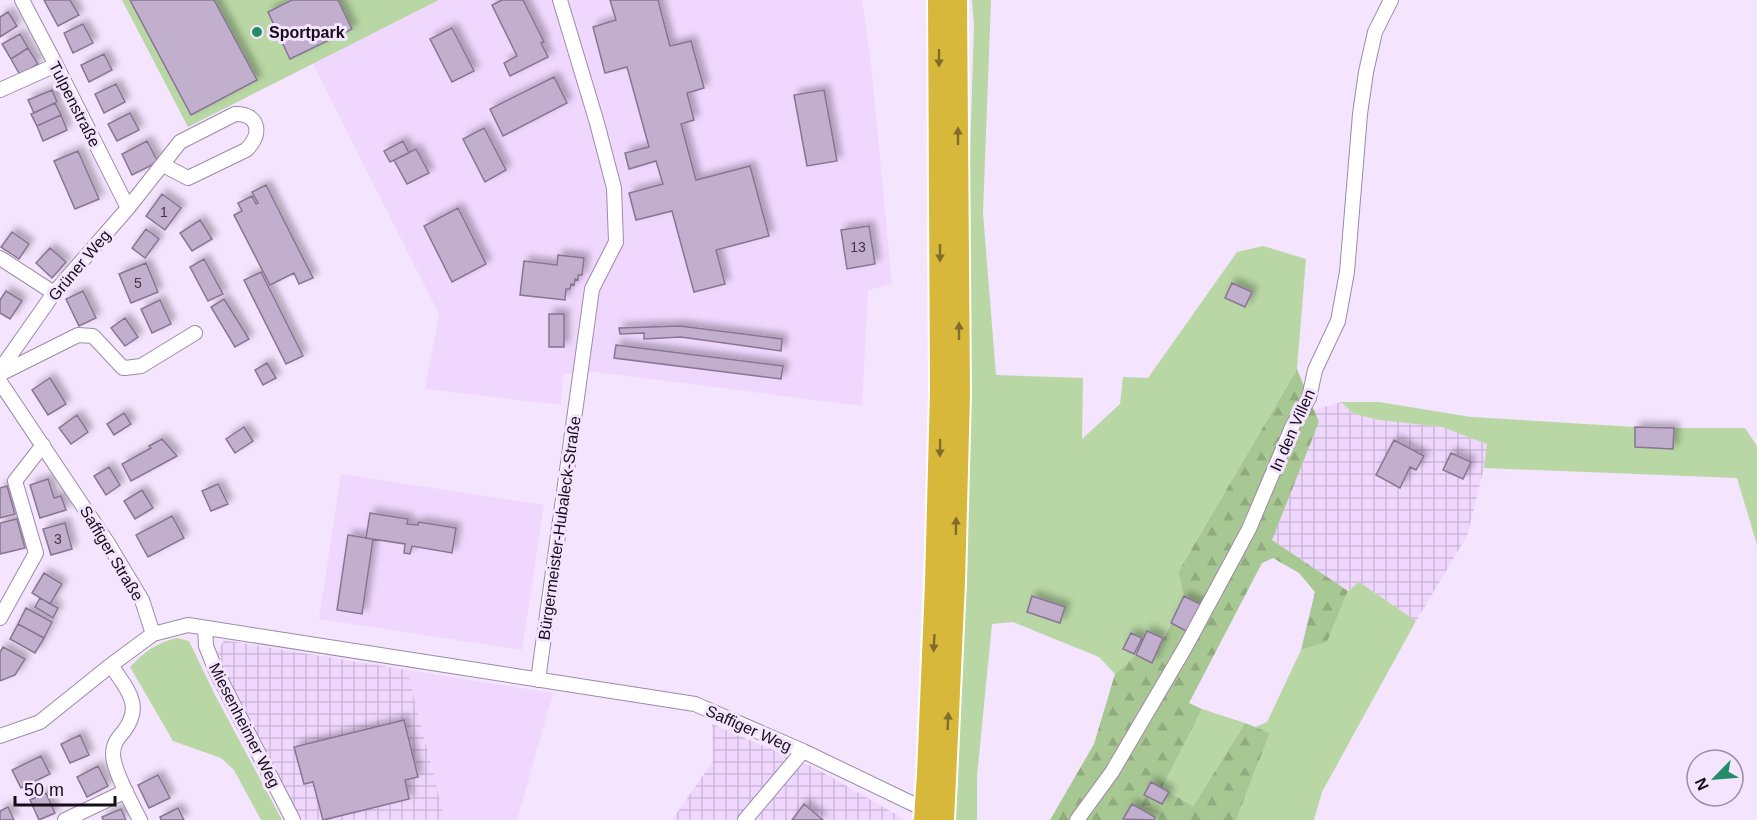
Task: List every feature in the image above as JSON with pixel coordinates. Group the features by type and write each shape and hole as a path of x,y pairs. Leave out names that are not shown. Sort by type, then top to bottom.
{"highway":[{"path":"939,0 941,391 936,584 936,777 945,820"},
{"path":"925,820 936,777 954,582 959,395 956,0"}],"street":[{"name":"Tulpenstraße","path":"22,0 128,208"},
{"name":"Bürgermeister-Hubaleck-Straße","path":"537,680 592,290 616,242 614,188 560,0"},
{"name":"In den Villen","path":"1077,820 1112,772 1186,646 1249,529 1293,425 1309,398 1315,370 1338,321 1347,272 1360,114 1366,72 1375,32 1390,0"},
{"path":"0,90 56,65"},
{"name":"Grüner Weg","path":"0,372 54,294 128,208 180,142 234,114 243,113 251,118 256,126 257,135 253,144 246,150 188,177 163,165"},
{"path":"0,258 54,294"},
{"path":"0,372 78,335 93,336 123,368 141,366 195,333"},
{"name":"Saffiger Straße","path":"0,382 109,545 137,593 153,634"},
{"path":"0,618 36,553 15,481 43,445"},
{"path":"0,736 40,722 153,634 188,625 537,680"},
{"name":"Miesenheimer Weg","path":"205,628 206,646 216,671 293,820"},
{"path":"111,665 133,702 133,717 114,742 113,757 140,820"},
{"name":"Saffiger Weg","path":"537,680 695,704 803,751 945,820"},
{"path":"745,820 803,751"},
{"path":"65,820 126,791"}],"shaded area":[{"path":"439,0 862,0 871,64 892,284 868,290 862,406 595,372 563,374 561,405 425,389 439,314 313,64"},
{"path":"1341,402 1354,414 1380,420 1442,427 1487,444 1484,468 1467,536 1416,621 1359,582 1348,591 1272,540 1319,422 1314,410"},
{"path":"341,474 544,505 522,650 319,619"},
{"path":"224,640 407,670 445,820 297,820 215,656"},
{"path":"407,670 553,693 517,820 445,820"},
{"path":"712,724 813,767 906,820 672,820 713,761"}],"green space":[{"name":"Sportpark","path":"122,0 439,0 188,127"},
{"path":"972,0 991,0 983,213 996,375 1083,378 1082,439 1120,404 1123,377 1148,378 1237,252 1263,246 1306,259 1297,369 1178,572 1184,596 1163,638 1147,631 1136,655 1115,674 1099,657 1013,622 992,624 977,776 977,820 950,820 974,24"},
{"path":"1297,369 1319,422 1272,540 1348,591 1327,642 1301,650 1315,592 1299,573 1273,558 1262,563 1189,703 1202,709 1162,788 1151,782 1145,795 1162,804 1169,792 1193,806 1245,723 1270,733 1236,820 1154,820 1155,817 1132,804 1123,820 1050,820 1094,744 1115,674 1136,655 1152,662 1171,623 1188,632 1184,596 1178,572"},
{"path":"1341,402 1379,402 1471,417 1635,427 1635,447 1673,449 1674,428 1745,428 1757,446 1757,545 1737,478 1484,468 1487,444 1442,427 1380,420 1354,414"},
{"path":"1359,582 1416,621 1322,792 1314,820 1236,820 1270,733 1255,727 1267,722 1301,650 1327,642 1348,591"},
{"path":"177,638 189,641 215,695 282,820 261,820 234,770 221,758 173,741 130,667 151,649"},
{"path":"1202,709 1245,723 1193,806 1162,788"}],"building":[{"path":"44,0 70,0 79,15 58,26"},
{"path":"130,0 214,0 257,80 191,115"},
{"path":"292,0 338,0 352,29 290,59 268,12"},
{"path":"502,0 523,0 544,42 541,43 548,57 510,76 504,63 517,56 492,5"},
{"path":"610,0 658,0 670,46 691,41 704,88 687,93 694,120 681,124 696,180 750,166 769,236 716,250 725,284 694,292 672,211 636,220 629,193 663,184 656,161 629,169 625,153 649,147 627,67 605,73 593,27 616,20"},
{"path":"8,12 17,26 0,37 0,17"},
{"path":"83,24 93,43 73,53 64,33"},
{"path":"452,28 474,71 452,82 430,39"},
{"path":"20,34 28,48 11,59 2,44"},
{"path":"28,48 38,64 20,75 11,59"},
{"path":"104,54 112,70 89,82 81,65"},
{"path":"554,77 567,103 503,136 490,109"},
{"path":"116,84 125,102 104,113 95,94"},
{"path":"52,90 57,102 34,113 28,100"},
{"path":"824,90 837,161 807,166 794,95"},
{"path":"55,103 61,115 37,126 31,114"},
{"path":"130,113 139,130 117,141 108,124"},
{"path":"61,115 67,130 43,141 37,126"},
{"path":"484,128 506,170 485,182 463,139"},
{"path":"147,141 158,162 132,175 122,154"},
{"path":"403,141 409,153 390,162 384,151"},
{"path":"416,149 429,173 407,184 394,160"},
{"path":"78,151 99,199 75,209 54,161"},
{"path":"266,185 313,278 299,284 294,273 270,285 234,215 242,211 238,203 252,196 256,204 258,203 252,192"},
{"path":"162,194 181,208 165,230 146,216"},
{"path":"458,208 486,264 452,282 424,226"},
{"path":"200,220 212,239 192,251 180,233"},
{"path":"869,226 875,264 847,269 841,230"},
{"path":"146,229 159,239 145,258 132,248"},
{"path":"12,232 29,244 19,259 1,247"},
{"path":"50,248 66,262 52,278 36,263"},
{"path":"558,255 584,258 582,275 578,275 578,280 575,279 570,289 566,289 565,300 520,295 524,261 557,265"},
{"path":"204,259 223,294 208,301 190,267"},
{"path":"146,263 158,292 131,303 119,274"},
{"path":"261,272 303,356 286,364 244,280"},
{"path":"1232,283 1252,292 1245,307 1225,298"},
{"path":"6,291 22,301 10,319 0,313 0,300"},
{"path":"83,291 96,318 79,326 66,299"},
{"path":"224,299 249,339 235,347 211,307"},
{"path":"160,300 171,324 152,333 141,309"},
{"path":"549,314 564,314 564,347 549,347"},
{"path":"125,318 138,337 125,346 111,328"},
{"path":"680,326 782,339 781,351 681,337 644,339 644,333 620,334 619,328"},
{"path":"616,345 783,366 781,379 614,358"},
{"path":"267,363 276,378 263,385 255,370"},
{"path":"50,378 66,404 48,415 32,390"},
{"path":"124,413 131,424 114,435 107,424"},
{"path":"77,415 88,432 71,444 59,428"},
{"path":"244,427 253,441 235,453 226,439"},
{"path":"1635,427 1674,428 1673,449 1635,447"},
{"path":"162,439 177,456 131,481 122,464 151,448 149,446"},
{"path":"1394,440 1424,456 1416,470 1410,467 1400,488 1376,475"},
{"path":"1451,453 1471,462 1463,479 1443,470"},
{"path":"109,467 120,485 106,495 94,476"},
{"path":"48,479 54,498 61,496 66,510 40,518 30,485"},
{"path":"218,484 228,504 211,511 202,491"},
{"path":"7,486 15,514 0,518 0,488"},
{"path":"142,490 153,508 135,519 124,501"},
{"path":"370,513 408,519 407,524 418,525 419,522 456,528 452,553 412,546 410,554 404,553 405,544 366,538"},
{"path":"172,516 184,538 148,557 136,535"},
{"path":"17,519 25,548 0,554 0,523"},
{"path":"65,523 72,549 51,555 43,529"},
{"path":"348,535 373,539 362,614 337,610"},
{"path":"44,573 62,584 50,604 32,593"},
{"path":"1032,596 1065,607 1060,623 1027,612"},
{"path":"1184,596 1202,605 1188,632 1171,623"},
{"path":"40,598 58,608 53,618 35,607"},
{"path":"26,608 52,622 44,638 18,624"},
{"path":"18,624 44,638 35,653 10,639"},
{"path":"1147,631 1163,638 1152,663 1136,655"},
{"path":"1131,633 1142,638 1134,654 1123,649"},
{"path":"3,647 25,659 15,675 0,681 0,652"},
{"path":"404,720 418,777 405,780 409,799 323,820 313,782 304,784 294,747"},
{"path":"80,735 89,755 70,763 61,744"},
{"path":"41,756 50,774 21,788 12,770"},
{"path":"98,766 108,786 87,797 77,777"},
{"path":"158,775 170,798 149,808 138,785"},
{"path":"1151,782 1169,792 1162,804 1144,795"},
{"path":"46,793 55,813 39,820 30,800"},
{"path":"804,804 823,820 792,820"},
{"path":"1132,804 1155,817 1154,820 1123,819"},
{"path":"8,807 14,820 0,820 0,811"},
{"path":"178,808 184,820 161,820 160,817"},
{"path":"121,809 126,820 103,820 102,817"}],"place":[{"name":"Sportpark","path":"257,32"}]}
